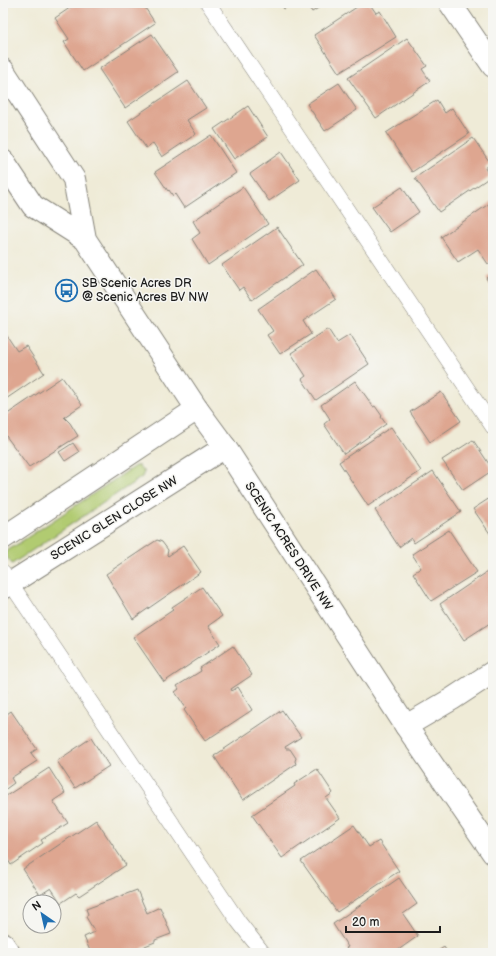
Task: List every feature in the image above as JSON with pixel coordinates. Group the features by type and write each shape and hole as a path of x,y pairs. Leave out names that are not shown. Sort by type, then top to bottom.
{"street":[{"path":"450,3 493,66"},
{"name":"SCENIC ACRES DRIVE NW","path":"3,70 74,179 85,239 225,447 406,726 493,853"},
{"name":"SCENIC ACRES DRIVE NW","path":"3,162 33,206 85,239"},
{"path":"3,538 198,409"},
{"name":"SCENIC GLEN CLOSE NW","path":"5,581 225,447"},
{"path":"406,726 452,699 493,672"},
{"path":"3,944 9,953"}],"lane":[{"path":"208,3 493,427"},
{"path":"5,581 238,921 263,953"}],"green space":[{"path":"135,466 139,466 144,472 142,477 12,564 4,553"}],"building":[{"path":"77,3 142,3 155,23 83,71 64,42 69,39 55,18"},
{"path":"280,3 293,3 284,9"},
{"path":"306,3 326,3 312,12"},
{"path":"363,3 369,3 376,13 380,11 396,37 339,73 314,35"},
{"path":"152,34 178,72 125,108 99,69"},
{"path":"407,38 427,66 422,69 430,81 376,118 348,78"},
{"path":"188,81 206,108 187,120 196,134 162,157 153,143 146,148 128,121"},
{"path":"339,83 357,110 325,131 307,104"},
{"path":"437,100 445,113 452,108 469,134 412,172 386,133"},
{"path":"248,106 268,137 234,159 214,129"},
{"path":"211,135 236,173 184,208 175,194 173,196 169,190 168,191 155,172"},
{"path":"473,138 491,164 485,168 490,177 439,212 415,178"},
{"path":"281,152 300,180 269,201 250,174"},
{"path":"243,187 268,224 208,265 192,239 200,233 193,221"},
{"path":"402,187 419,212 390,232 372,207"},
{"path":"493,201 493,261 488,264 478,249 458,262 441,237"},
{"path":"277,227 303,265 252,300 243,287 239,290 222,265"},
{"path":"316,269 336,299 303,321 311,334 280,354 267,335 273,331 258,309"},
{"path":"493,273 493,289 486,278"},
{"path":"328,329 337,343 350,335 369,364 316,400 302,379 306,376 291,353"},
{"path":"5,333 17,351 26,346 44,373 3,401 3,334"},
{"path":"62,377 82,405 64,417 70,423 78,436 29,467 3,432 3,417"},
{"path":"355,381 373,407 375,406 386,424 344,454 324,424 330,419 321,405"},
{"path":"441,392 461,421 430,442 410,412"},
{"path":"391,427 421,471 368,506 339,462"},
{"path":"473,440 493,470 463,490 442,460"},
{"path":"73,443 79,452 65,461 59,452"},
{"path":"433,471 461,512 414,543 411,538 399,547 375,510"},
{"path":"493,496 493,538 473,509"},
{"path":"449,530 477,572 431,601 413,573 421,568 412,554"},
{"path":"157,540 162,542 168,550 168,556 183,546 201,572 133,619 106,574"},
{"path":"493,568 493,621 464,640 440,604"},
{"path":"202,587 222,616 208,626 220,644 164,682 133,637 173,610 172,607"},
{"path":"233,646 252,675 231,689 232,691 238,687 252,710 205,741 184,710 186,708 175,692 179,689 177,686 201,671 200,668"},
{"path":"3,685 7,692 3,694"},
{"path":"282,710 301,737 285,747 286,749 290,749 296,758 296,764 243,800 214,756"},
{"path":"11,711 37,749 31,753 37,761 11,778 14,783 3,791 3,717"},
{"path":"91,738 109,766 75,788 57,761"},
{"path":"49,768 65,793 53,801 68,823 41,840 43,843 11,865 3,852 3,798"},
{"path":"317,769 333,793 326,798 340,818 282,858 252,815"},
{"path":"96,820 126,865 79,896 76,893 62,902 62,894 55,894 51,888 39,894 23,869"},
{"path":"354,825 369,847 379,841 399,871 337,912 301,861"},
{"path":"399,878 417,904 403,914 418,936 394,953 350,953 346,948 348,947 333,924"},
{"path":"137,890 147,913 160,907 171,934 155,940 155,942 145,946 138,953 91,953 84,937 95,932 86,917 88,914 86,909"},
{"path":"444,947 448,953 435,953"}],"place":[{"name":"SB Scenic Acres DR @ Scenic Acres BV NW","path":"67,290"}]}
